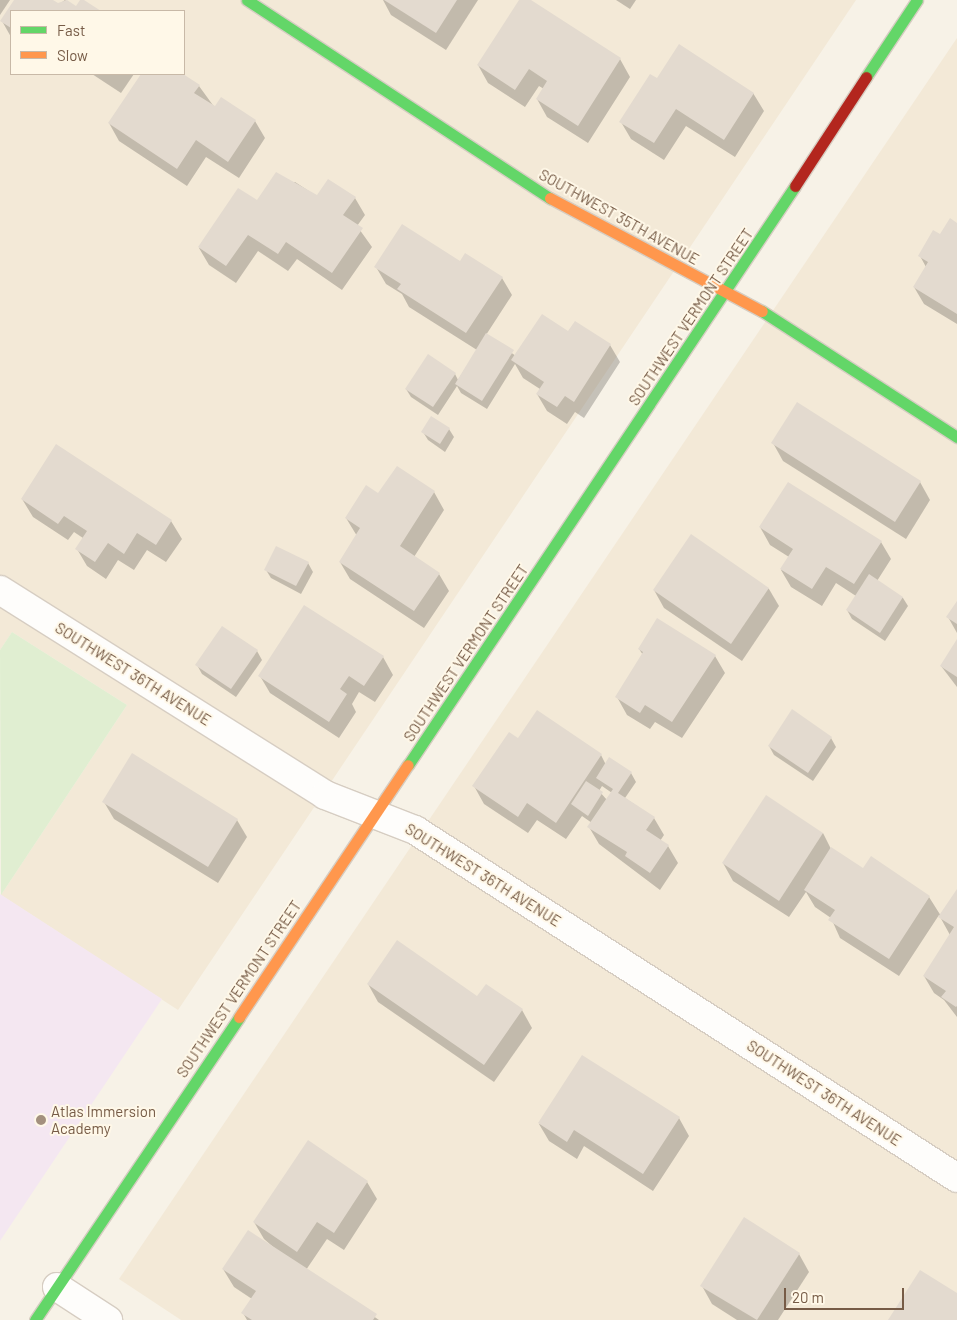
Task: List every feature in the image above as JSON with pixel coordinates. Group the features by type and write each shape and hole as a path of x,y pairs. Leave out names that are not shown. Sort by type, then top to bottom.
{"main road":[{"name":"SOUTHWEST 35TH AVENUE","path":"247,0 568,210 758,308 957,437"},
{"name":"SOUTHWEST VERMONT STREET","path":"35,1320 726,292 917,0"}],"street":[{"name":"SOUTHWEST 36TH AVENUE","path":"0,590 325,795 415,830 957,1178"},
{"path":"57,1287 108,1320"}],"shaded area":[{"path":"0,0 856,0 178,1010 1,895 127,705 12,632 0,650"},
{"path":"957,38 957,1320 181,1320 119,1279"},
{"name":"Atlas Immersion Academy","path":"0,894 162,999 0,1241"}],"green space":[{"path":"12,632 127,705 1,895 0,650"}],"building":[{"path":"14,0 53,0 58,3 67,0 76,6 80,0 84,0 99,10 10,10 10,27 0,21"},
{"path":"384,0 457,0 436,33"},
{"path":"519,0 531,0 621,58 578,126 536,99 547,81 529,69 515,90 477,65"},
{"path":"679,44 754,93 724,140 676,109 654,143 619,122 650,74 657,78"},
{"path":"140,75 185,75 200,85 194,93 215,106 221,97 256,120 228,162 196,140 177,169 108,123"},
{"path":"276,172 317,195 328,179 356,197 343,215 363,228 332,273 286,242 278,254 248,235 226,266 198,247 238,188 257,200"},
{"path":"950,218 957,223 957,314 913,287 928,262 918,256 933,230 940,234"},
{"path":"402,224 460,261 465,253 503,277 466,333 397,289 401,284 374,267"},
{"path":"542,314 568,331 575,321 611,344 574,402 565,396 557,407 536,394 544,382 511,360"},
{"path":"486,333 514,350 482,401 455,384"},
{"path":"428,354 456,373 433,407 405,389"},
{"path":"797,402 921,481 895,522 771,443"},
{"path":"431,416 450,428 440,444 421,432"},
{"path":"56,444 172,520 156,545 137,533 124,554 108,543 95,562 75,549 87,531 64,516 58,524 21,499"},
{"path":"397,466 435,491 400,546 440,573 414,611 339,562 360,528 345,518 366,485 378,493"},
{"path":"788,482 882,541 854,584 826,567 812,589 780,569 793,549 759,527"},
{"path":"691,534 769,588 731,644 653,590"},
{"path":"276,546 309,562 296,586 264,570"},
{"path":"869,574 903,597 880,633 846,610"},
{"path":"957,601 957,624 946,617"},
{"path":"304,605 384,656 364,686 349,676 340,689 347,694 329,722 258,676"},
{"path":"657,618 716,655 672,722 645,705 640,713 615,697 643,652 638,649"},
{"path":"222,626 258,650 231,689 195,665"},
{"path":"957,639 957,677 940,666"},
{"path":"792,709 832,737 808,773 768,746"},
{"path":"537,710 602,754 556,823 527,803 518,817 472,786 509,732 518,738"},
{"path":"132,753 238,819 208,867 102,802"},
{"path":"609,757 632,772 618,793 655,817 646,830 669,845 650,873 625,856 627,852 587,827 613,789 596,778"},
{"path":"586,781 603,792 588,816 571,804"},
{"path":"766,795 823,833 779,901 722,863"},
{"path":"831,847 863,868 871,856 930,896 889,959 828,920 835,910 804,890"},
{"path":"957,889 956,1007 941,997 946,991 923,976 954,927 938,917"},
{"path":"397,940 477,996 486,984 523,1009 484,1065 367,984"},
{"path":"582,1055 680,1117 643,1174 574,1130 567,1142 538,1123"},
{"path":"308,1140 368,1181 334,1233 317,1222 297,1252 253,1222"},
{"path":"744,1217 800,1253 757,1320 700,1286"},
{"path":"248,1230 377,1314 373,1320 252,1320 241,1313 256,1291 222,1269"},
{"path":"920,1270 957,1293 957,1320 888,1320"}],"traffic: fast":[{"path":"247,0 550,198"},
{"path":"866,77 917,0"},
{"path":"408,765 795,186"},
{"path":"762,311 957,437"},
{"path":"35,1320 239,1017"}],"traffic: slow":[{"path":"550,198 762,311"},
{"path":"239,1017 408,765"}],"traffic: jam":[{"path":"795,186 866,77"}],"place":[{"name":"Atlas Immersion Academy","path":"41,1120"}]}
